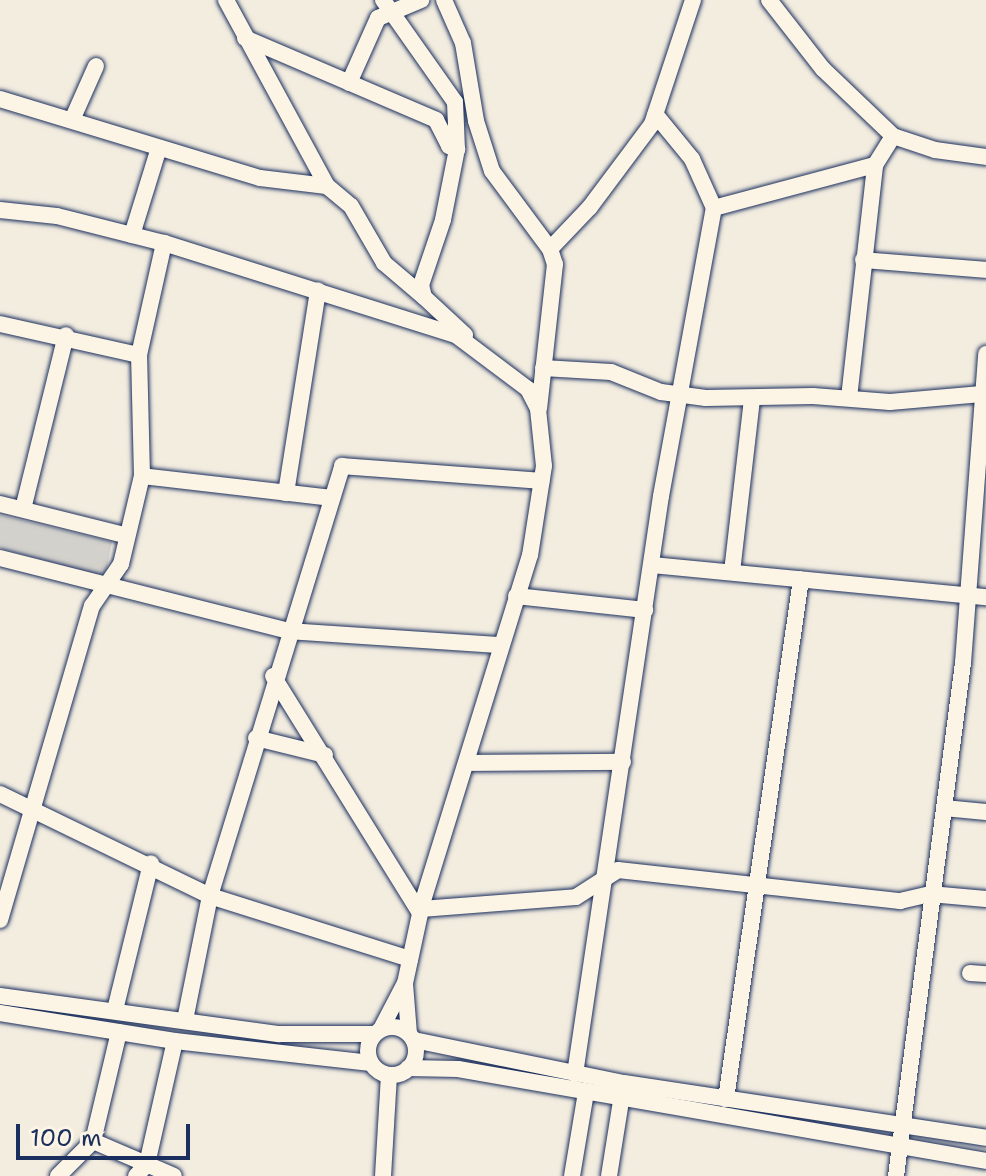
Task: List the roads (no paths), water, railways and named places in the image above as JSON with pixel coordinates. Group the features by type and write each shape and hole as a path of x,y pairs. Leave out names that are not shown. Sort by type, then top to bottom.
{"street":[{"path":"226,0 327,186 351,206 384,263 528,389 538,409"},
{"path":"349,83 370,28 386,5 421,0"},
{"path":"371,1063 368,1048 405,983 421,911 468,763 498,645 530,555 541,481 538,409 554,298 550,249 492,171 476,121 463,43 444,0"},
{"path":"550,249 633,155 655,114 693,0"},
{"path":"769,0 823,69 893,136 935,150 986,157"},
{"path":"386,5 455,102 457,149 443,220 421,285 424,297"},
{"path":"245,38 285,51 349,83 436,120 449,146 457,149"},
{"path":"72,120 96,66"},
{"path":"0,99 260,178 327,186"},
{"path":"575,1074 600,879 623,762 652,565 714,208 692,159 655,114"},
{"path":"849,398 875,165 893,136"},
{"path":"132,235 159,148"},
{"path":"714,208 875,165"},
{"path":"0,210 57,216 164,243 475,345"},
{"path":"0,920 92,606 110,587 121,564 124,535 142,476 139,355 164,243"},
{"path":"863,260 986,270"},
{"path":"286,493 318,291"},
{"path":"0,324 66,335 139,355"},
{"path":"23,509 66,335"},
{"path":"896,1176 930,894 963,663 965,594 986,354"},
{"path":"543,368 611,372 681,395 752,399 849,398 890,402 982,394"},
{"path":"732,572 752,399"},
{"path":"185,1020 210,896 273,676 342,466 541,481"},
{"path":"142,476 331,498"},
{"path":"0,504 124,535"},
{"path":"0,558 288,631 498,645"},
{"path":"652,565 986,597"},
{"path":"726,1099 754,885 801,579"},
{"path":"516,596 645,610"},
{"path":"273,676 421,911"},
{"path":"256,738 325,755"},
{"path":"468,763 623,762"},
{"path":"0,794 151,863 210,896 410,959"},
{"path":"944,808 986,812"},
{"path":"115,1010 151,863"},
{"path":"421,911 576,897 618,870 900,901 930,894 986,899"},
{"path":"405,983 416,1055 408,1068"},
{"path":"0,996 279,1034 378,1032 396,1027 412,1037 575,1074 623,1091 986,1161"},
{"path":"0,1013 175,1041 371,1063 389,1075"},
{"path":"58,1176 93,1141 119,1032"},
{"path":"141,1170 175,1041"},
{"path":"389,1075 408,1068 458,1069 586,1092 623,1091 726,1099 986,1138"},
{"path":"383,1176 389,1075"},
{"path":"609,1176 623,1091"},
{"path":"572,1176 586,1092"},
{"path":"93,1141 141,1170 174,1176"}]}
